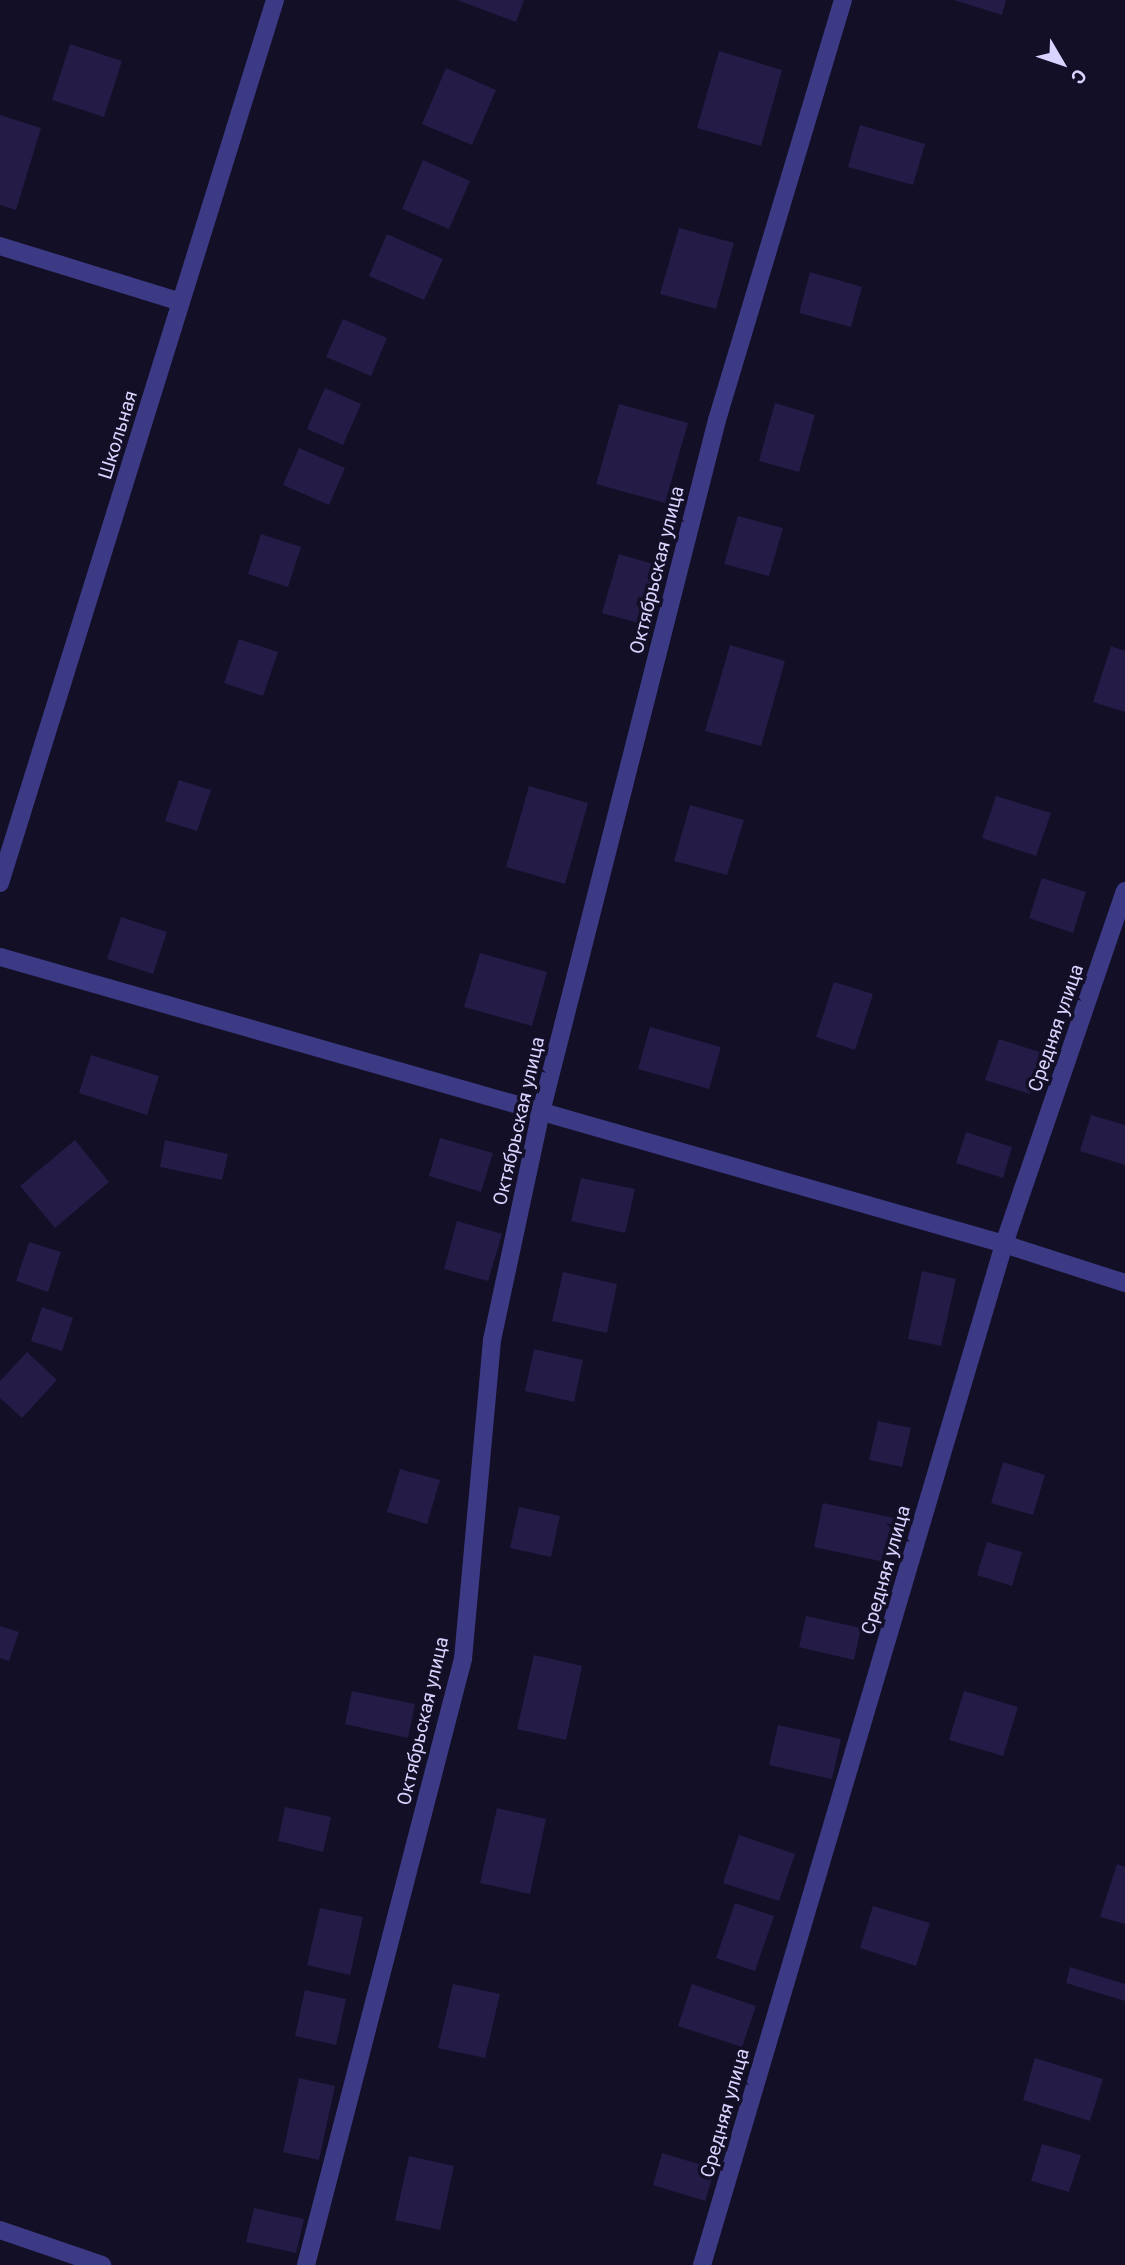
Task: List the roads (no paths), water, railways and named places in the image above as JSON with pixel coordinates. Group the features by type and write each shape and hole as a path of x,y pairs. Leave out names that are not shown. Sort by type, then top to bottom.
{"street":[{"name":"Школьная","path":"0,883 275,0"},
{"name":"Октябрьская улица","path":"306,2265 464,1658 492,1340 541,1112 716,421 843,0"},
{"path":"0,246 181,302"},
{"name":"Средняя улица","path":"702,2265 1004,1244 1125,891"},
{"path":"0,957 1004,1244 1125,1283"},
{"path":"0,2230 102,2265"}]}
